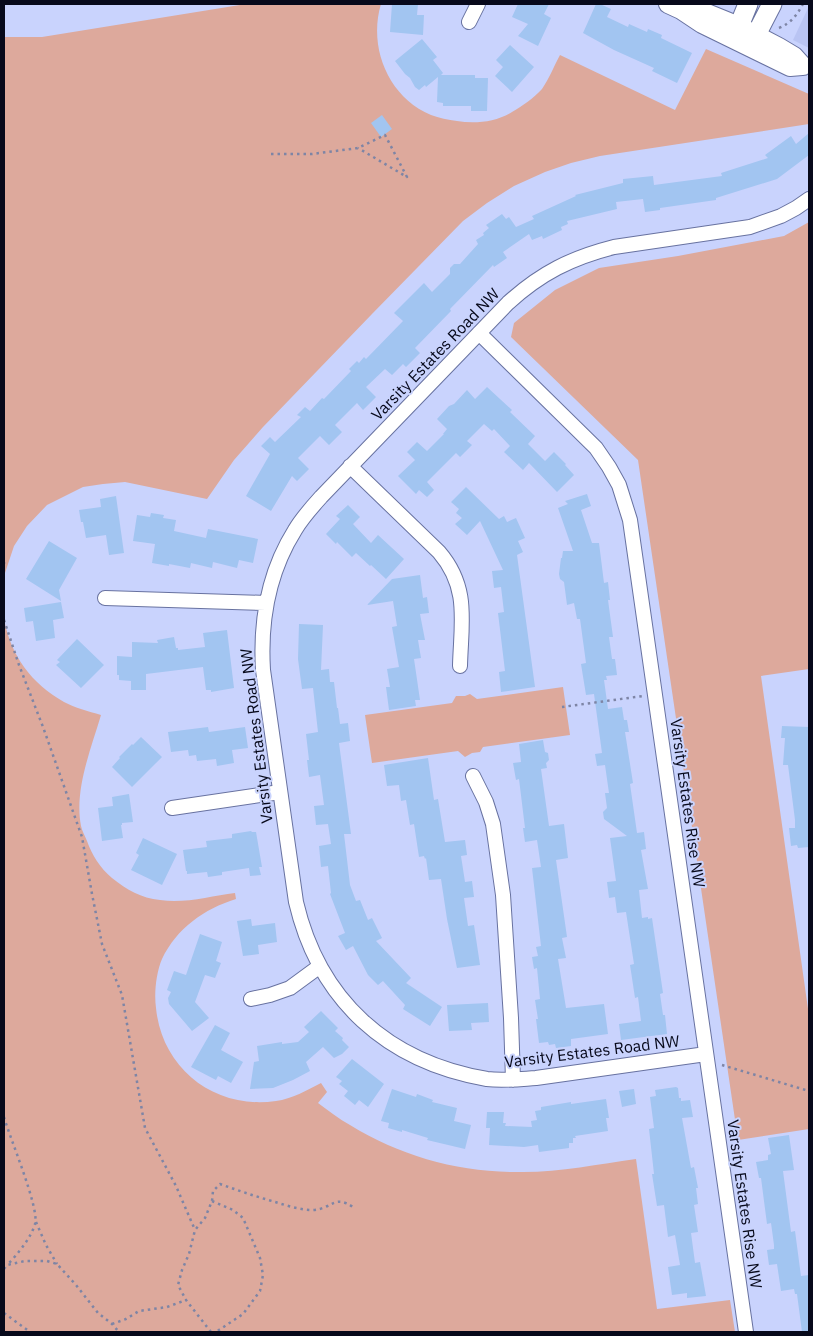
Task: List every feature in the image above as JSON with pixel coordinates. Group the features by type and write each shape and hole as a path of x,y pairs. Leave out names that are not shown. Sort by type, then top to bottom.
{"main road":[{"path":"735,32 748,4"},
{"path":"753,41 772,4"}],"street":[{"path":"469,22 478,4"},
{"path":"674,7 707,13 735,32 753,41 779,47 794,56 806,68"},
{"name":"Varsity Estates Road NW","path":"706,1054 536,1078 513,1080 488,1079 454,1072 420,1059 389,1042 351,1010 320,966 307,939 296,902 263,670 262,630 269,590 279,562 295,531 321,496 478,333 526,287 546,274 594,252 614,247 750,227 781,216 809,199"},
{"name":"Varsity Estates Rise NW","path":"478,333 596,448 619,485 627,511 632,532 746,1332"},
{"path":"350,466 439,552 453,571 462,604 460,666"},
{"path":"105,598 266,604"},
{"path":"473,776 486,802 493,824 503,895 513,1080"},
{"path":"172,808 280,792"},
{"path":"251,999 290,988 320,966"}],"path":[{"path":"780,28 794,19 803,4"},
{"path":"271,154 312,154 358,148 385,135 408,177 358,148"},
{"path":"4,620 82,837 102,944 122,995 145,1128 180,1195 195,1230"},
{"path":"562,707 655,694"},
{"path":"718,1064 809,1091"},
{"path":"4,1117 26,1180 34,1207 36,1222 46,1245 57,1264 98,1313 119,1332"},
{"path":"211,1332 186,1300 178,1285 195,1230 205,1218 212,1200 213,1191 220,1184 295,1208 314,1210 344,1201 353,1207"},
{"path":"212,1200 233,1210 244,1218 260,1258 263,1275 260,1291 243,1314 216,1332"},
{"path":"4,1269 18,1254 36,1222"},
{"path":"7,1265 25,1261 57,1264"},
{"path":"112,1324 139,1311 167,1307 186,1300"},
{"path":"4,1313 30,1332"}],"shaded area":[{"path":"246,4 381,4 377,37 385,69 403,96 416,107 444,119 478,122 499,118 512,112 528,102 542,89 560,55 675,110 706,49 809,94 809,124 600,156 545,172 514,186 463,221 263,427 234,460 207,499 125,482 83,487 47,505 27,526 14,546 4,576 4,37 42,37"},
{"path":"809,6 809,48 793,40"},
{"path":"809,222 809,669 761,676 809,1016 809,1129 738,1140 638,460 511,337 514,323 555,290 599,268 678,256 784,236"},
{"path":"4,619 17,657 32,677 64,702 101,715 88,756 79,812 83,832 100,866 112,878 129,890 153,899 169,901 188,900 235,893 236,899 202,914 175,938 162,959 157,977 155,996 160,1030 169,1050 181,1067 195,1081 213,1092 232,1099 254,1102 276,1101 288,1098 321,1083 327,1092 318,1103 346,1123 390,1146 411,1154 433,1161 477,1170 537,1172 636,1159 657,1309 730,1300 735,1332 4,1332"},
{"path":"563,687 570,735 483,747 480,752 472,753 465,757 458,751 372,763 365,715 452,703 456,696 470,694 477,699"}],"building":[{"path":"392,4 418,4 417,15 424,15 423,35 390,32"},
{"path":"518,4 549,4 544,14 551,18 538,46 518,36 528,24 512,17"},
{"path":"596,4 611,9 607,17 628,27 629,24 647,32 648,29 662,35 661,38 692,53 677,83 652,71 654,68 614,50 583,33"},
{"path":"422,39 437,57 433,60 443,73 441,75 475,75 475,78 488,78 487,111 471,111 471,106 443,106 443,103 437,102 438,77 426,87 425,85 419,90 415,87 410,78 395,61"},
{"path":"510,45 534,67 512,92 495,76 503,67 496,60"},
{"path":"382,115 392,129 381,137 371,123"},
{"path":"809,133 809,155 777,179 716,198 716,200 660,208 660,210 645,212 643,199 616,202 617,209 567,221 568,224 561,227 562,230 543,239 542,236 532,240 529,234 503,252 507,258 494,267 493,265 450,309 451,311 415,348 420,353 406,367 403,364 392,375 385,369 366,387 376,397 363,410 357,403 335,425 342,432 329,445 320,436 298,458 309,469 297,481 292,476 271,511 246,496 270,454 261,446 270,437 275,442 301,417 297,415 305,407 310,411 351,371 349,369 357,361 359,363 364,357 366,359 403,321 394,313 424,283 432,292 450,274 450,268 454,264 460,264 478,244 476,240 484,235 483,233 489,228 486,225 502,214 506,219 509,217 516,227 534,219 532,216 575,195 623,183 623,179 653,176 654,185 722,176 721,173 768,158 765,155 791,136 796,144"},
{"path":"487,387 512,410 510,412 535,436 528,444 545,461 554,452 574,475 557,492 529,463 523,470 504,452 510,446 494,429 492,431 484,424 467,441 472,445 460,457 456,453 427,482 434,490 427,497 419,490 416,494 398,476 415,460 407,452 417,442 427,451 447,429 437,419 449,406 454,404 467,390 475,399"},
{"path":"466,487 499,519 504,516 507,522 516,518 525,538 518,541 523,552 517,555 535,687 501,692 499,672 505,671 498,613 504,612 501,587 494,588 492,571 503,570 480,521 467,535 455,524 462,518 456,513 459,509 451,502"},
{"path":"587,494 591,506 581,510 592,543 599,543 604,583 608,582 610,600 608,600 613,637 609,637 612,659 615,659 617,675 606,676 607,680 604,680 608,709 622,707 624,720 627,720 629,732 625,732 633,783 630,784 637,833 644,832 646,849 641,850 648,889 639,890 642,918 652,918 663,993 660,994 667,1034 621,1040 619,1024 641,1021 638,997 635,998 630,965 634,964 626,912 617,913 615,897 609,898 607,882 616,881 610,838 627,836 604,819 603,812 607,808 605,793 609,793 605,765 597,766 595,754 602,753 594,694 586,695 581,664 586,663 580,619 577,619 574,603 567,605 564,582 560,579 559,574 563,551 573,551 558,508 568,504 565,501"},
{"path":"116,496 124,553 109,555 106,535 86,538 79,510 101,507 100,499"},
{"path":"348,505 360,517 353,524 371,543 378,535 404,559 386,579 356,553 352,557 326,534 340,519 336,516"},
{"path":"151,513 164,515 163,518 176,520 174,531 206,538 208,529 258,539 253,563 239,560 237,568 213,562 212,568 191,563 190,568 152,563 155,544 133,541 137,515 150,517"},
{"path":"49,541 77,558 59,590 61,601 26,579"},
{"path":"420,575 423,598 427,597 429,613 420,614 425,640 418,640 421,658 414,659 420,700 415,700 416,706 389,710 386,687 390,687 387,669 399,667 392,627 397,626 393,601 367,605 392,579"},
{"path":"61,602 64,618 53,620 55,638 36,641 33,621 26,622 24,608"},
{"path":"299,624 323,625 321,670 329,669 330,682 334,682 340,724 348,723 350,741 339,743 351,834 344,834 350,885 356,901 360,900 368,920 372,918 382,938 376,941 411,978 406,983 442,1007 430,1026 403,1009 405,1005 383,981 378,985 368,975 353,946 346,950 338,936 345,933 330,894 328,866 321,867 319,846 331,844 328,824 316,825 314,806 324,805 320,775 309,777 306,734 318,732 313,688 302,689 298,659"},
{"path":"227,630 234,688 211,692 211,690 206,690 203,667 146,674 146,690 131,690 131,681 119,680 119,675 117,675 117,656 132,657 132,642 158,643 157,640 174,637 178,650 205,647 203,633"},
{"path":"77,639 104,665 81,688 56,665 60,662 57,660"},
{"path":"782,726 809,727 809,847 798,848 797,845 791,846 789,828 795,828 795,820 788,765 783,765 785,738 781,738"},
{"path":"208,727 209,732 245,727 248,748 232,750 234,763 217,766 216,759 197,761 196,755 189,756 188,750 171,752 168,732"},
{"path":"141,737 162,757 132,787 112,767 119,757"},
{"path":"543,740 545,752 548,753 549,760 546,763 547,768 541,769 549,826 564,824 568,858 556,860 567,937 562,938 566,958 558,959 566,1008 604,1004 608,1034 571,1039 571,1046 556,1048 555,1044 549,1045 548,1042 539,1043 535,1000 540,999 537,968 534,969 532,957 538,956 536,947 541,946 532,868 541,867 537,840 525,842 519,779 516,780 513,763 521,762 519,744"},
{"path":"428,758 434,800 438,799 445,842 465,840 467,855 461,856 465,882 472,881 474,897 464,898 468,926 474,925 480,965 457,968 441,879 429,880 426,858 424,856 419,857 414,824 410,825 406,800 401,801 399,785 387,786 384,765"},
{"path":"129,794 133,822 122,823 123,838 102,841 98,808 113,806 112,797"},
{"path":"256,832 262,867 259,867 261,875 250,876 249,868 222,872 222,875 208,877 207,872 187,874 183,850 207,847 206,841 232,838 232,834"},
{"path":"143,838 177,854 162,885 131,870 139,855 136,853"},
{"path":"251,919 252,926 275,923 277,942 258,945 259,954 243,956 237,921"},
{"path":"200,934 222,942 216,961 221,963 215,978 205,975 195,1002 209,1018 192,1031 169,1004 168,998 171,992 167,990 174,971 186,975"},
{"path":"488,1003 489,1022 471,1023 472,1030 449,1031 447,1005"},
{"path":"321,1011 338,1028 335,1031 349,1047 342,1054 334,1058 323,1047 306,1062 310,1071 273,1088 250,1089 254,1062 259,1061 257,1046 282,1042 282,1044 298,1042 309,1032 304,1027"},
{"path":"215,1025 230,1033 221,1050 243,1062 231,1083 218,1076 216,1080 191,1067"},
{"path":"352,1059 384,1084 368,1107 359,1100 355,1105 344,1096 348,1091 339,1084 342,1081 336,1077"},
{"path":"678,1088 681,1101 690,1100 693,1117 682,1118 691,1168 694,1167 698,1188 696,1188 698,1204 694,1205 698,1232 691,1233 695,1263 700,1262 706,1296 687,1298 687,1293 672,1295 668,1267 680,1265 675,1235 668,1237 664,1205 657,1206 652,1174 654,1174 649,1129 654,1128 650,1097 656,1096 655,1090"},
{"path":"392,1089 416,1097 417,1094 433,1100 432,1102 457,1108 454,1121 471,1125 465,1149 427,1140 428,1138 402,1130 402,1132 388,1128 389,1123 381,1121"},
{"path":"634,1089 636,1104 622,1107 619,1091"},
{"path":"606,1099 609,1118 606,1118 608,1131 575,1136 576,1138 573,1138 573,1143 569,1143 569,1148 539,1152 538,1145 524,1147 489,1145 490,1128 486,1128 487,1112 504,1112 503,1123 506,1123 505,1126 532,1127 531,1121 537,1120 535,1111 541,1110 541,1107"},
{"path":"789,1135 794,1170 783,1171 791,1232 795,1231 801,1276 809,1275 809,1332 802,1332 797,1294 795,1294 794,1289 781,1291 777,1264 769,1265 767,1250 774,1249 774,1245 771,1223 767,1224 761,1178 759,1178 756,1162 768,1160 768,1155 771,1154 768,1138"}]}
